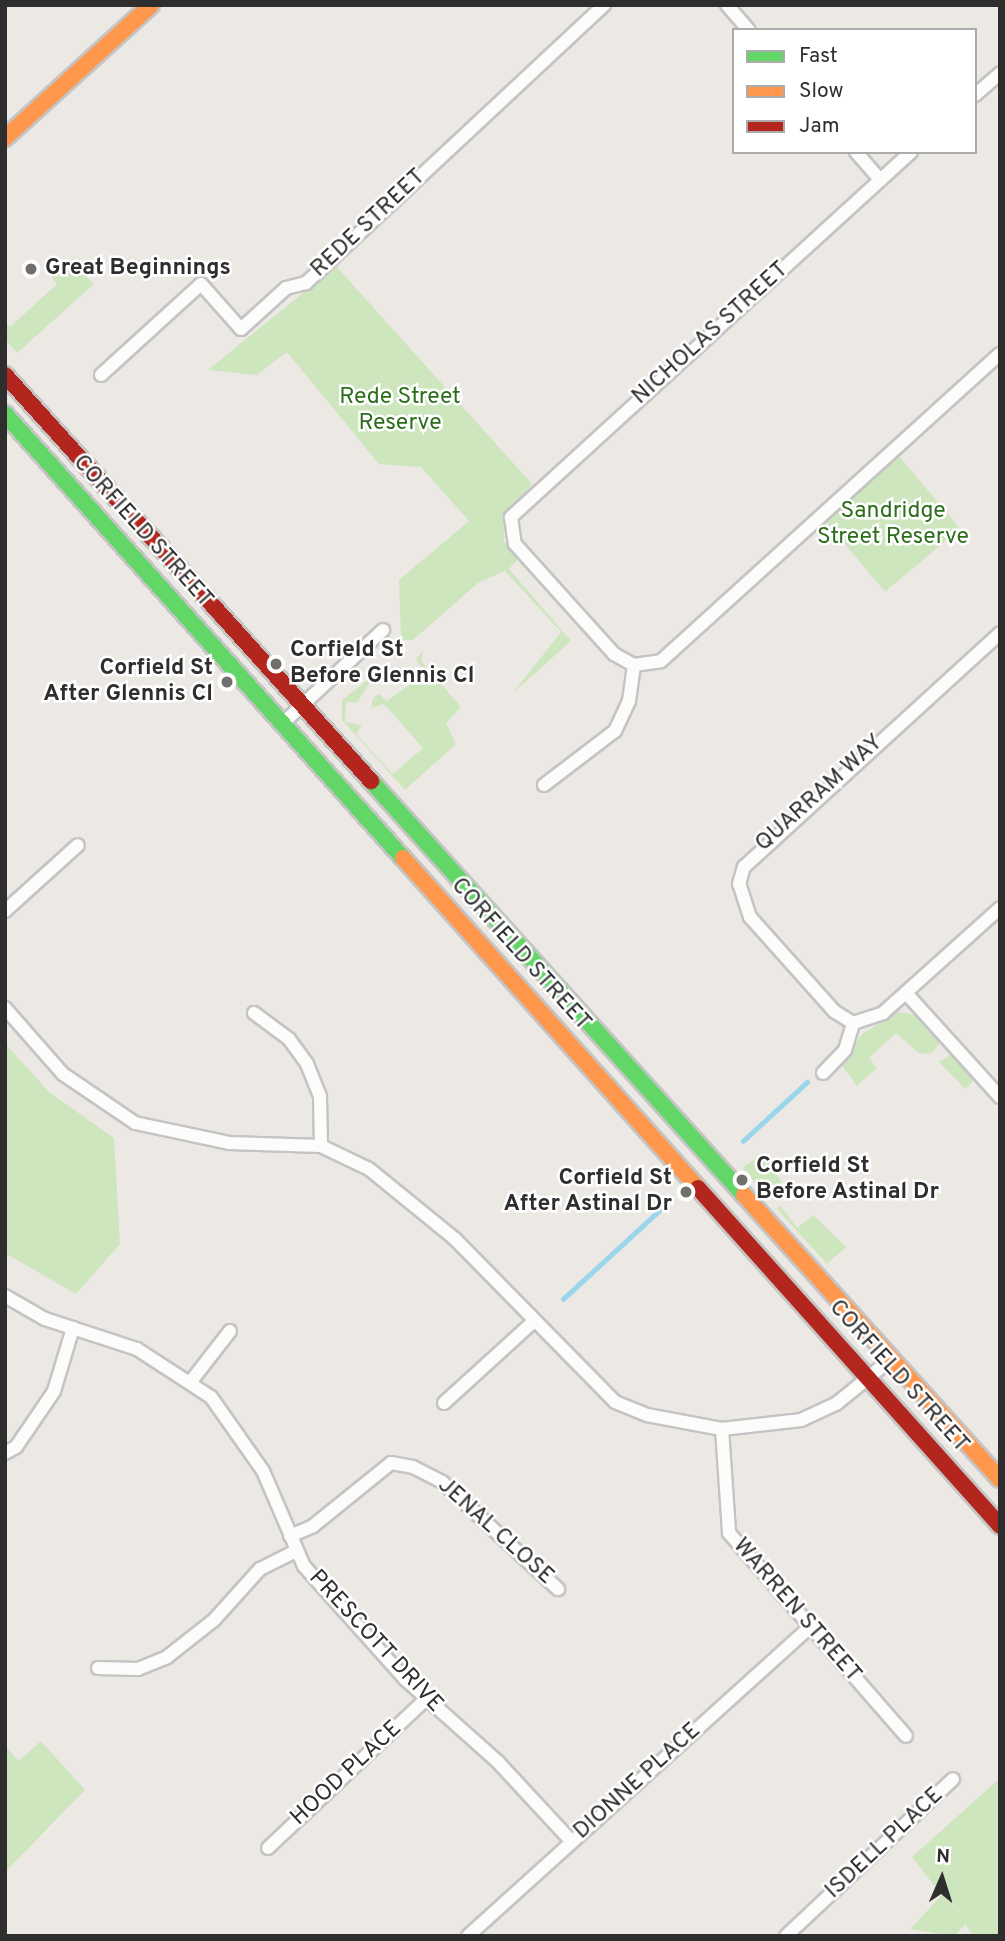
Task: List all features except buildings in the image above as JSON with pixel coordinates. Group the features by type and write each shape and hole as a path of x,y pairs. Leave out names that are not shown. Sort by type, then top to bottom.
{"main road":[{"path":"5,138 151,5"},
{"name":"CORFIELD STREET","path":"5,375 1000,1479"},
{"name":"CORFIELD STREET","path":"5,414 1000,1526"}],"street":[{"name":"REDE STREET","path":"101,375 201,284 241,329 286,288 306,283 604,5"},
{"path":"727,5 747,28"},
{"path":"977,93 1000,73"},
{"path":"858,154 880,180"},
{"name":"NICHOLAS STREET","path":"634,665 614,654 515,544 511,517 909,154"},
{"path":"544,785 615,730 629,701 634,665 671,653 1000,354"},
{"path":"282,724 383,630"},
{"name":"QUARRAM WAY","path":"853,1023 834,1011 750,917 739,884 744,867 1000,633"},
{"path":"5,911 78,845"},
{"path":"823,1073 845,1050 853,1023 883,1013 1000,908"},
{"path":"906,993 1000,1097"},
{"path":"5,1007 63,1074 135,1123 229,1143 321,1146 369,1169 455,1239 615,1402 647,1415 722,1429 801,1420 869,1379 890,1360"},
{"path":"254,1013 289,1039 307,1064 320,1097 321,1146"},
{"name":"PRESCOTT DRIVE","path":"5,1296 74,1328 137,1349 192,1380 244,1435 296,1551 426,1699 498,1762 572,1842"},
{"path":"444,1403 534,1321"},
{"path":"5,1453 16,1447 54,1391 74,1328"},
{"path":"192,1380 230,1331"},
{"name":"WARREN STREET","path":"722,1429 729,1533 808,1629 906,1735"},
{"name":"JENAL CLOSE","path":"290,1536 313,1526 391,1463 442,1482 558,1589"},
{"path":"98,1668 138,1669 167,1657 214,1620 260,1569 296,1551"},
{"name":"DIONNE PLACE","path":"468,1936 808,1629"},
{"name":"HOOD PLACE","path":"268,1848 426,1699"},
{"name":"ISDELL PLACE","path":"786,1936 953,1779"}],"green space":[{"path":"70,259 94,284 17,353 5,339 5,323 10,327 57,284 51,276"},
{"name":"Rede Street Reserve","path":"336,266 532,484 505,517 504,541 517,560 509,569 571,641 513,693 561,632 505,571 478,583 413,640 401,640 399,580 469,521 421,467 379,464 287,352 257,375 208,370"},
{"name":"Sandridge Street Reserve","path":"899,456 960,529 885,592 824,519"},
{"path":"423,650 421,661 461,707 446,723 456,744 405,790 342,720 342,700 374,675 357,703 346,702 345,722 362,725 356,734 393,774 423,748 384,704 371,708 373,698 379,694 387,701 416,680 424,672 416,659"},
{"path":"898,1012 916,1015 941,1042 931,1054 919,1053 896,1033 869,1058 877,1068 857,1086 840,1063 862,1034"},
{"path":"5,1043 49,1092 114,1138 120,1244 76,1294 5,1253"},
{"path":"952,1054 974,1080 965,1089 939,1062"},
{"path":"764,1152 756,1169 765,1159 782,1182 768,1197 742,1168"},
{"path":"780,1205 797,1228 813,1215 846,1247 827,1264 777,1209"},
{"path":"41,1741 85,1790 5,1872 5,1746 19,1761"},
{"path":"1000,1778 1000,1936 973,1936 945,1890 940,1893 912,1857"},
{"path":"944,1893 967,1923 954,1936 910,1929"}],"waterway":[{"path":"743,1141 807,1082"},
{"path":"563,1299 664,1206"}],"traffic: fast":[{"path":"5,414 403,858"},
{"path":"371,781 744,1195"}],"traffic: slow":[{"path":"5,138 151,5"},
{"path":"403,858 698,1188"},
{"path":"744,1195 1000,1479"}],"traffic: jam":[{"path":"5,375 371,781"},
{"path":"698,1188 1000,1526"}],"place":[{"name":"Great Beginnings","path":"31,269"},
{"name":"Corfield St Before Glennis Cl","path":"276,664"},
{"name":"Corfield St After Glennis Cl","path":"227,682"},
{"name":"Corfield St Before Astinal Dr","path":"742,1180"},
{"name":"Corfield St After Astinal Dr","path":"686,1192"}]}
